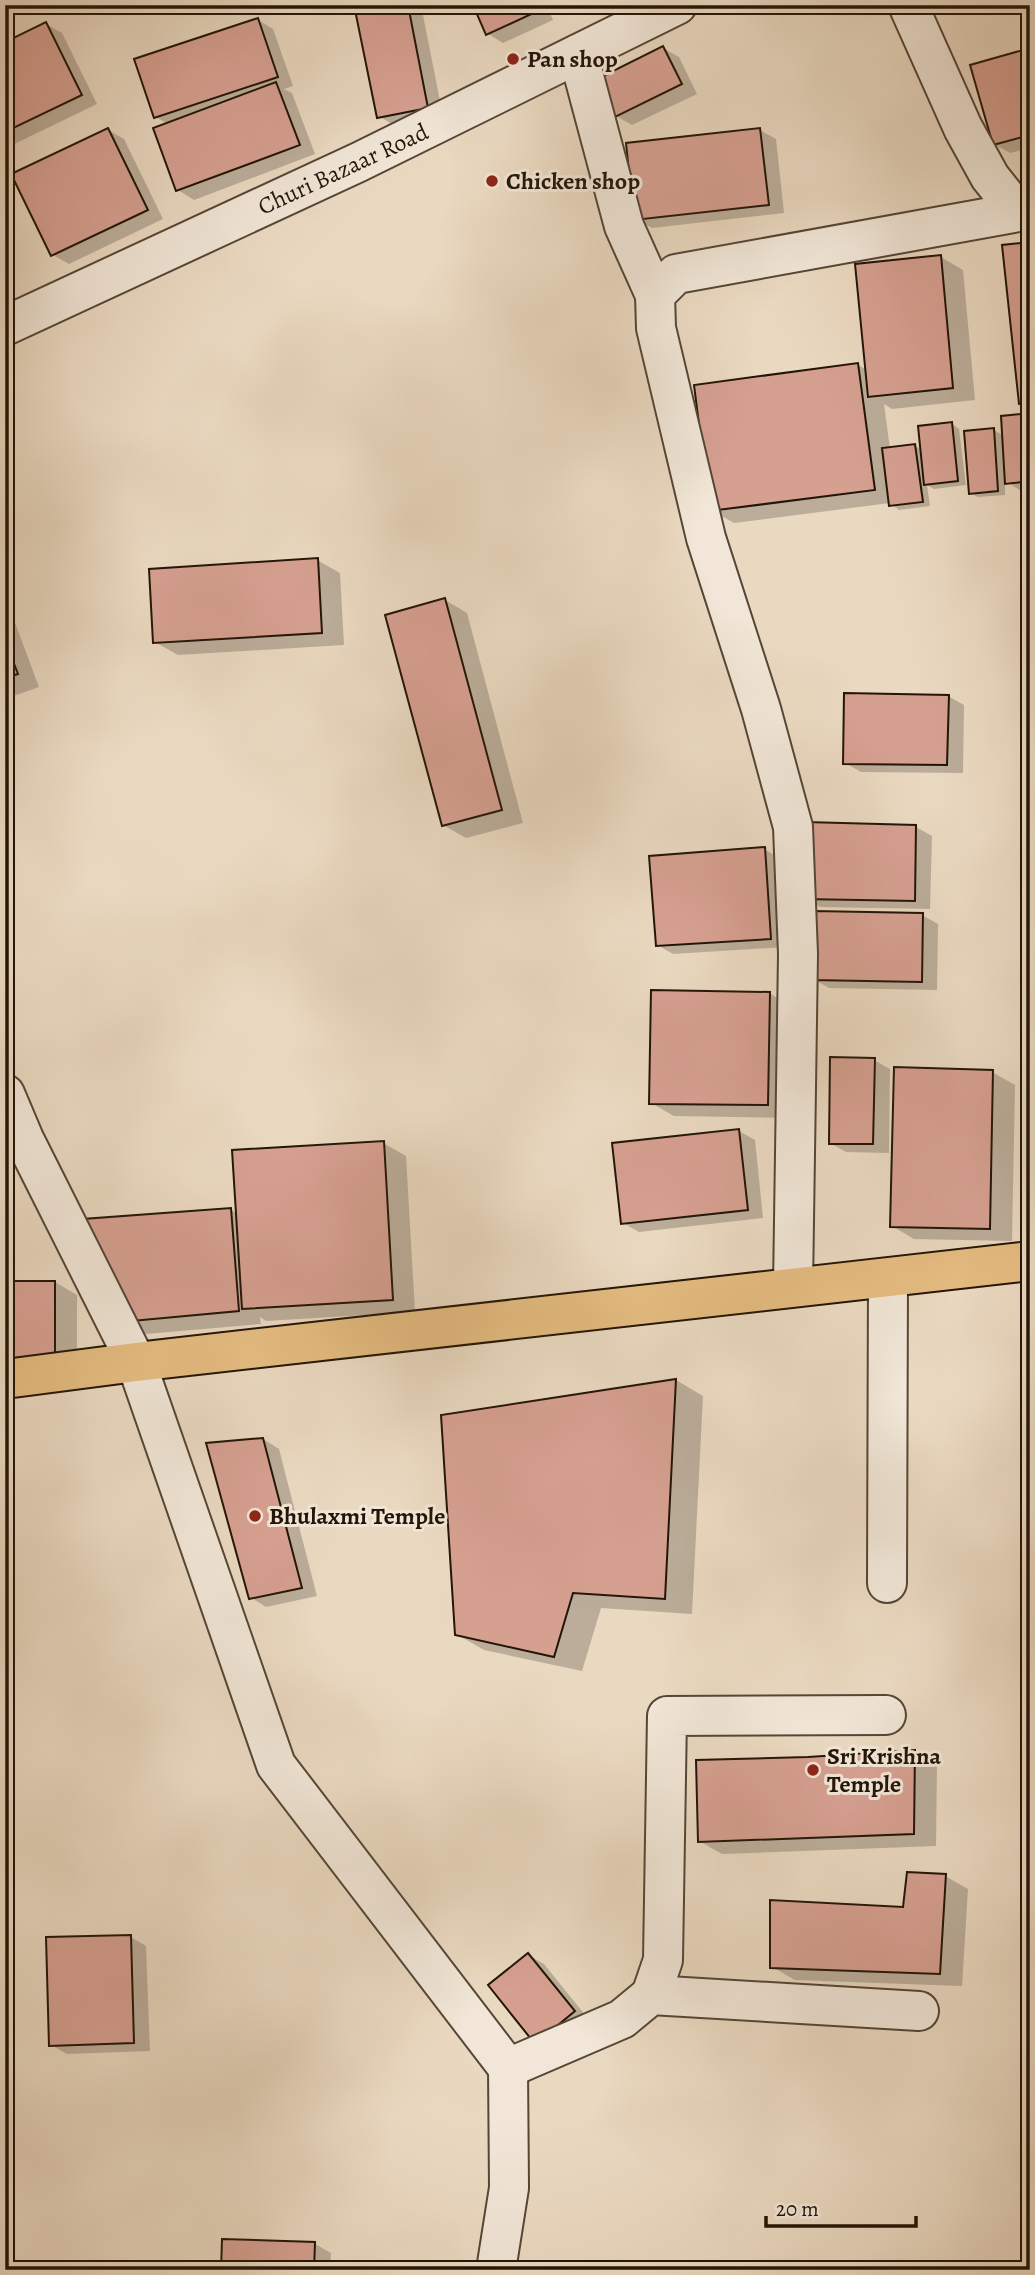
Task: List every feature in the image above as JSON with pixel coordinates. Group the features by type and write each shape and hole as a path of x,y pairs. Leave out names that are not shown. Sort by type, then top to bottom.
{"main road":[{"path":"5,1380 136,1362 1030,1261"}],"street":[{"name":"Churi Bazaar Road","path":"5,326 359,162 677,5"},
{"path":"908,5 963,128 990,177 1026,212"},
{"path":"578,54 624,226 655,295 656,328 706,538 761,709 793,827 798,954 793,1287"},
{"path":"655,295 676,275 1026,212"},
{"path":"5,1094 15,1140 136,1362 276,1765 508,2068 509,2188 496,2270"},
{"path":"887,1583 888,1278"},
{"path":"508,2068 622,2020 651,1995 663,1960 667,1716 886,1715"},
{"path":"651,1995 919,2011"}],"building":[{"path":"354,5 408,5 428,108 377,118"},
{"path":"473,5 536,5 538,11 486,35"},
{"path":"258,18 278,77 154,118 134,59"},
{"path":"46,22 82,95 5,132 5,42"},
{"path":"663,46 682,84 615,117 597,79"},
{"path":"1030,48 1030,135 993,145 970,65"},
{"path":"276,82 300,145 176,191 153,128"},
{"path":"108,128 148,210 51,256 11,174"},
{"path":"760,128 769,205 634,220 626,143"},
{"path":"1030,242 1030,403 1019,404 1002,245"},
{"path":"941,255 953,388 868,397 855,264"},
{"path":"858,363 875,490 710,511 694,385"},
{"path":"1030,413 1030,481 1005,484 1001,416"},
{"path":"952,422 958,481 924,485 918,426"},
{"path":"994,428 998,491 969,494 964,431"},
{"path":"915,444 923,502 889,506 882,448"},
{"path":"318,558 322,633 153,643 149,569"},
{"path":"445,598 502,810 442,826 385,615"},
{"path":"5,640 18,674 5,678"},
{"path":"844,693 949,695 947,765 843,764"},
{"path":"805,822 916,825 915,901 802,899"},
{"path":"765,847 771,939 656,946 649,856"},
{"path":"813,911 923,913 922,982 811,980"},
{"path":"651,990 770,992 768,1105 649,1104"},
{"path":"830,1057 875,1058 873,1144 829,1144"},
{"path":"894,1067 993,1070 990,1229 890,1227"},
{"path":"739,1129 748,1210 621,1224 612,1143"},
{"path":"384,1141 393,1300 242,1309 232,1150"},
{"path":"231,1208 239,1311 121,1322 83,1219"},
{"path":"5,1281 55,1281 55,1369 5,1369"},
{"path":"676,1379 665,1599 573,1593 554,1657 455,1635 441,1415"},
{"name":"Bhulaxmi Temple","path":"263,1438 302,1588 249,1599 206,1443"},
{"path":"915,1750 914,1834 698,1842 696,1760 808,1757"},
{"path":"907,1872 946,1874 940,1974 770,1968 770,1900 903,1907"},
{"path":"131,1935 134,2043 49,2046 46,1937"},
{"path":"528,1953 575,2011 535,2044 488,1985"},
{"path":"222,2239 315,2242 314,2270 221,2270"}],"place":[{"name":"Pan shop","path":"513,59"},
{"name":"Chicken shop","path":"492,181"},
{"name":"Bhulaxmi Temple","path":"255,1516"},
{"name":"Sri Krishna Temple","path":"813,1770"}]}
